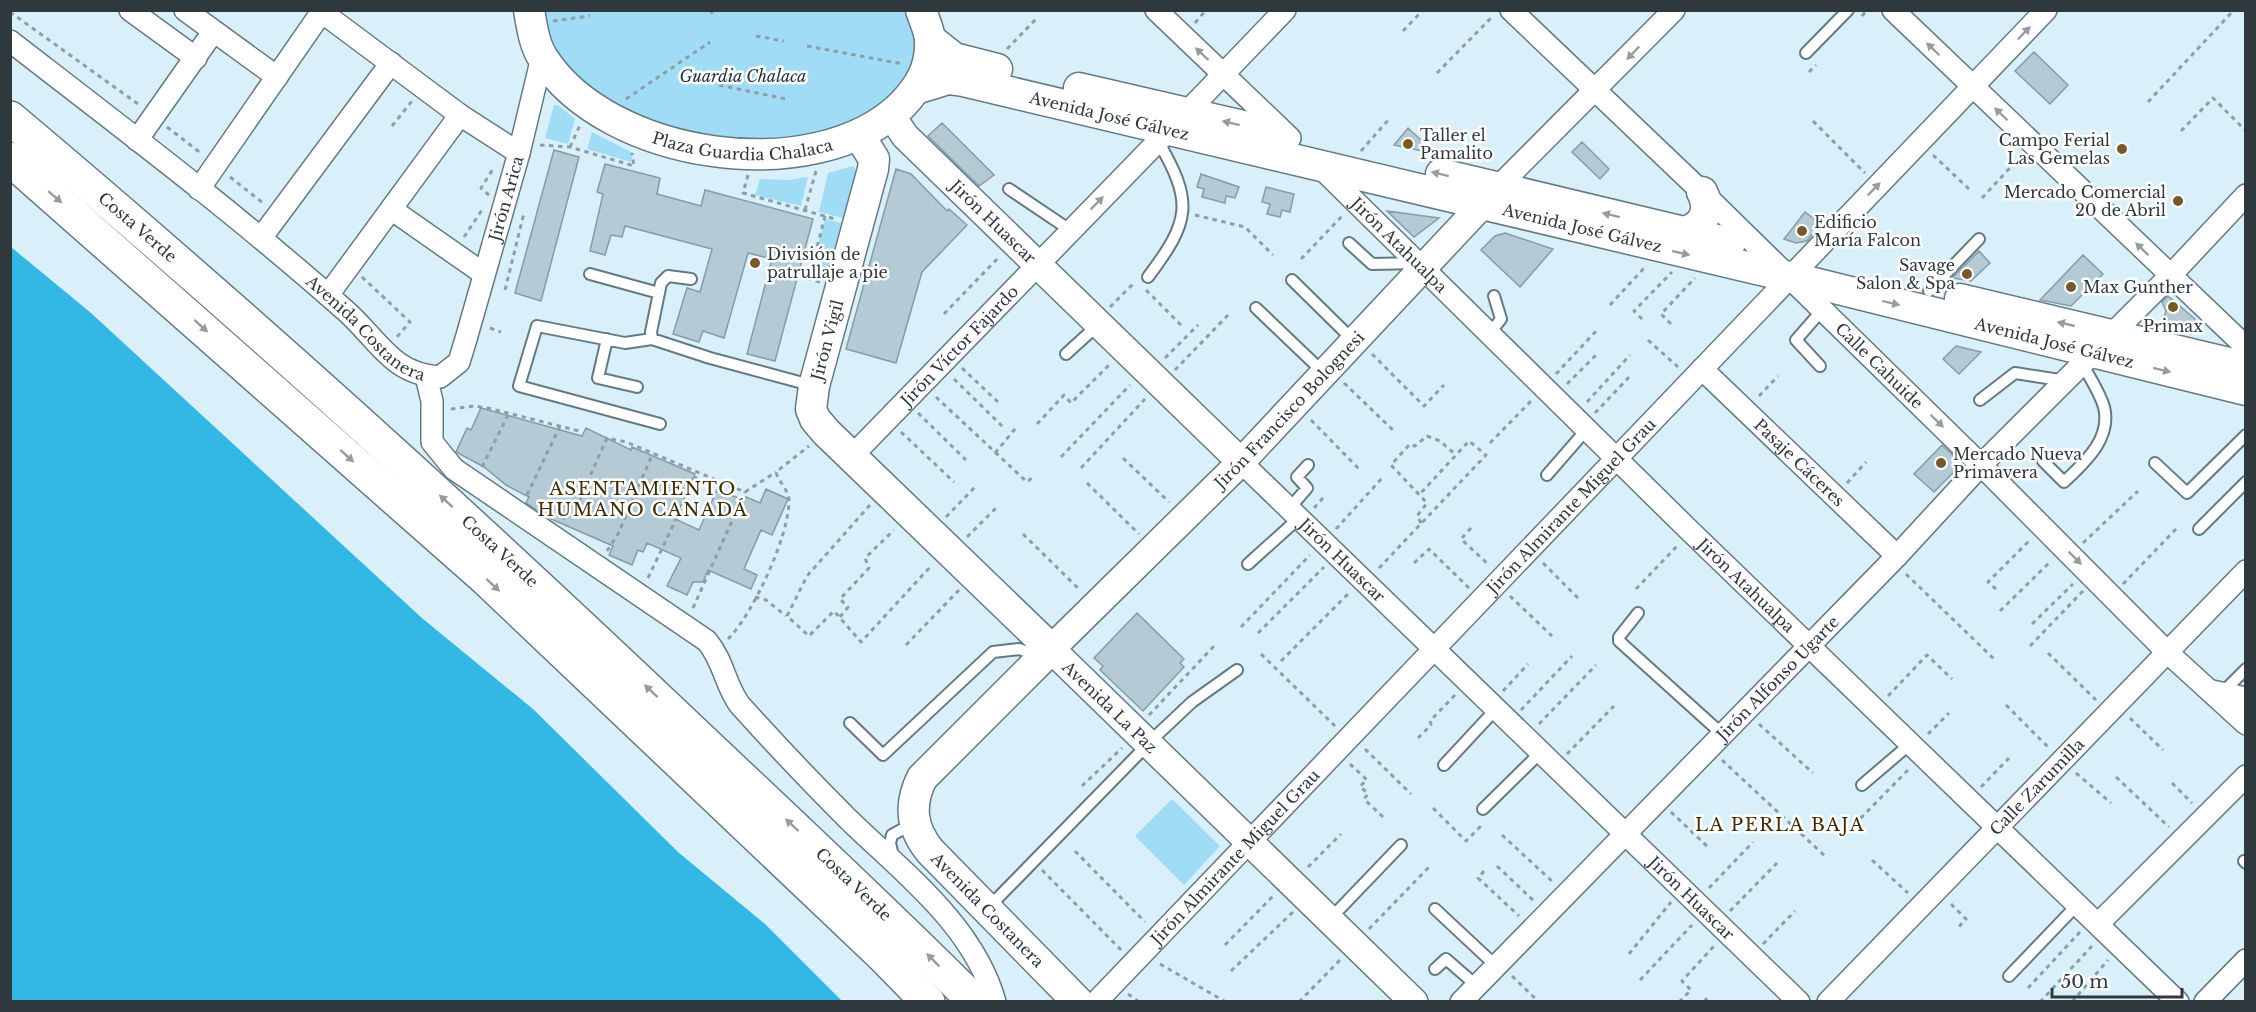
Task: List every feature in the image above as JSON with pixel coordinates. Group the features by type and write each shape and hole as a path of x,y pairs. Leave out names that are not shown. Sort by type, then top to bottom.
{"highway":[{"name":"Costa Verde","path":"10,118 117,208 507,556 906,933 975,1002"},
{"name":"Costa Verde","path":"10,159 486,579 882,955 928,1002"}],"main road":[{"path":"921,10 930,39 923,78"},
{"name":"Plaza Guardia Chalaca","path":"537,16 533,33 542,57 561,81 582,99 635,129 671,141 736,154 786,154 828,146 860,135 891,116 923,78"},
{"name":"Avenida José Gálvez","path":"930,39 954,58 990,67 1171,128 1290,138 1358,154 1654,247 1763,251 1797,269 2246,390"},
{"name":"Avenida José Gálvez","path":"923,78 963,81 1318,164 1489,196 1695,249 1929,291 2097,351 2246,367"},
{"name":"Jirón Vigil","path":"812,398 873,169 874,159 860,135"},
{"path":"1695,249 1694,229 1704,219 1707,206 1702,192"},
{"name":"Avenida La Paz","path":"812,398 815,419 852,456 954,547 1047,653"},
{"name":"Jirón Francisco Bolognesi","path":"913,816 916,790 932,766 1047,653"},
{"name":"Avenida Costanera","path":"913,816 918,834 930,851 1078,1002"}],"street":[{"path":"130,10 196,58"},
{"path":"185,10 277,77"},
{"path":"1156,10 1290,138"},
{"name":"Jirón Víctor Fajardo","path":"852,456 1285,10"},
{"path":"1511,10 1594,93 1763,251"},
{"name":"Jirón Francisco Bolognesi","path":"1047,653 1241,462 1334,378 1363,347 1420,265 1594,93 1674,10"},
{"path":"1893,10 2246,347"},
{"name":"Jirón Almirante Miguel Grau","path":"1096,1002 2046,10"},
{"path":"199,189 321,11 460,115 514,149"},
{"path":"137,140 213,32"},
{"name":"Avenida Costanera","path":"10,41 261,238 368,331 404,369 426,376 432,401 432,442 454,469 707,641 715,650"},
{"name":"Jirón Arica","path":"426,376 440,377 459,362 484,274 514,149 542,57"},
{"path":"261,238 392,63"},
{"path":"328,295 460,115"},
{"name":"Jirón Huascar","path":"891,116 905,136 1799,1002"},
{"name":"Jirón Atahualpa","path":"1318,164 1690,532 2100,924 2178,1002"},
{"name":"Jirón Alfonso Ugarte","path":"1461,1002 1895,558 1982,465 2170,276 2246,195"},
{"path":"392,209 484,274"},
{"name":"Calle Cahuide","path":"1797,269 1822,309 1982,465 2167,652 2217,692 2246,724"},
{"name":"Pasaje Cáceres","path":"1696,374 1745,411 1895,558"},
{"name":"Calle Zarumilla","path":"1828,1002 2246,571"},
{"path":"715,650 728,688 739,704 848,819 896,862 967,945 984,973 995,1002"},
{"name":"Avenida La Paz","path":"1047,653 1139,736 1414,1002"},
{"path":"2217,692 2246,698"},
{"path":"2100,924 2181,839 2246,776"},
{"path":"2205,1002 2246,960"}],"lane":[{"path":"1806,53 1848,10"},
{"path":"1148,277 1171,246 1184,213 1171,163 1171,128"},
{"path":"1009,189 1070,230"},
{"path":"1929,291 1979,239"},
{"path":"1349,243 1372,264 1420,265"},
{"path":"590,274 659,293"},
{"path":"652,339 651,332 661,283 668,276 691,279"},
{"path":"1292,280 1363,347"},
{"path":"1490,333 1501,319 1494,296"},
{"path":"1256,308 1334,378"},
{"path":"1820,366 1796,340 1822,309"},
{"path":"1066,354 1097,323"},
{"path":"660,424 519,386 537,326 625,343 652,339 812,398"},
{"path":"607,339 598,378 637,387"},
{"path":"2043,461 2064,482 2090,457 2100,441 2104,408 2097,351"},
{"path":"1980,400 2015,373 2066,381"},
{"path":"1547,475 1582,423"},
{"path":"2155,463 2187,493 2246,435"},
{"path":"1248,564 1294,513 1307,489 1297,477 1308,465"},
{"path":"2199,529 2246,482"},
{"path":"1638,613 1619,637 1619,641 1715,741"},
{"path":"850,723 883,755 993,652 1018,649 1047,653"},
{"path":"2217,692 2246,669"},
{"path":"987,910 1034,863 1139,736 1237,670"},
{"path":"1444,765 1499,712"},
{"path":"1862,785 1916,749"},
{"path":"1483,809 1548,759"},
{"path":"896,862 890,843 892,835 913,816"},
{"path":"1329,920 1401,845"},
{"path":"1435,909 1497,964"},
{"path":"2009,976 2100,924"},
{"path":"1436,969 1446,959 1476,986"}],"path":[{"path":"710,10 714,16"},
{"path":"1403,31 1423,10"},
{"path":"1437,73 1499,10"},
{"path":"2148,102 2234,10"},
{"path":"537,16 590,16"},
{"path":"990,67 1037,18"},
{"path":"756,36 784,41"},
{"path":"570,147 583,119 593,126 604,113 710,42"},
{"path":"807,46 923,78"},
{"path":"719,85 786,99"},
{"path":"392,126 424,86"},
{"path":"2181,131 2213,98 2246,131"},
{"path":"1358,154 1390,118"},
{"path":"1813,121 1878,185"},
{"path":"1919,142 1969,189"},
{"path":"1982,198 2032,144"},
{"path":"540,145 570,147 634,166 630,145"},
{"path":"454,254 491,196 481,188 514,149"},
{"path":"806,173 825,169"},
{"path":"805,210 816,171"},
{"path":"740,172 757,174"},
{"path":"748,173 743,193 845,222"},
{"path":"1301,260 1356,202"},
{"path":"1184,213 1245,227 1273,255"},
{"path":"809,279 825,216"},
{"path":"944,314 1014,242"},
{"path":"1610,305 1642,273 1654,247"},
{"path":"1642,319 1634,311 1695,249"},
{"path":"1671,324 1660,314 1695,249"},
{"path":"350,266 410,322 386,352"},
{"path":"1097,323 1140,276 1148,277"},
{"path":"1136,281 1181,325"},
{"path":"1061,458 1147,371 1198,325"},
{"path":"1549,392 1598,329"},
{"path":"1648,340 1696,374"},
{"path":"1363,347 1424,406 1444,385"},
{"path":"1037,424 1064,395 1071,403 1125,350"},
{"path":"1490,443 1598,353"},
{"path":"1582,423 1630,355"},
{"path":"945,360 998,402"},
{"path":"945,360 1002,426"},
{"path":"1582,423 1631,375"},
{"path":"1745,411 1778,376"},
{"path":"1334,378 1395,432"},
{"path":"922,383 1027,482 1034,476"},
{"path":"905,401 966,460"},
{"path":"444,410 474,406 579,431"},
{"path":"474,484 510,413"},
{"path":"888,420 954,483"},
{"path":"1311,420 1360,470"},
{"path":"518,513 560,426"},
{"path":"995,453 1015,429"},
{"path":"1421,523 1416,516 1427,503 1391,465 1410,444 1415,446 1427,436 1440,441 1456,455"},
{"path":"554,538 568,509 580,499 608,438 653,453 745,492"},
{"path":"683,625 698,598 745,492 776,472 816,441"},
{"path":"1281,661 1364,581 1485,455 1469,441 1419,495"},
{"path":"598,568 618,534 653,453"},
{"path":"1123,458 1170,502"},
{"path":"1834,496 1866,462"},
{"path":"637,594 653,570 699,472"},
{"path":"715,650 731,637 755,597 785,533 789,499 776,472"},
{"path":"1258,633 1330,548 1383,477"},
{"path":"1087,483 1140,534"},
{"path":"945,518 976,486"},
{"path":"2000,611 2138,490"},
{"path":"787,616 807,576 874,501"},
{"path":"755,597 766,600 809,636 834,611 861,642 954,547 997,507"},
{"path":"840,617 849,607 840,599 869,568 865,558 898,527"},
{"path":"1996,589 1988,582 2043,527"},
{"path":"1471,528 1461,539 1552,636"},
{"path":"2112,596 2176,529"},
{"path":"1636,589 1690,532"},
{"path":"1023,534 1083,593"},
{"path":"1241,627 1330,548"},
{"path":"1414,563 1429,549 1481,600"},
{"path":"1529,549 1580,600"},
{"path":"1895,558 1995,660"},
{"path":"2032,624 2091,575"},
{"path":"2030,646 2091,575"},
{"path":"906,645 960,590"},
{"path":"1082,786 1139,736 1216,644"},
{"path":"2048,653 2163,750"},
{"path":"1261,654 1345,741 1411,794"},
{"path":"1875,710 1927,655 1952,679"},
{"path":"1499,712 1572,656"},
{"path":"1499,712 1528,664"},
{"path":"1526,737 1596,665"},
{"path":"1418,738 1431,725 1430,721 1468,682"},
{"path":"2006,705 2111,804"},
{"path":"1548,759 1614,706"},
{"path":"1744,711 1813,773"},
{"path":"1848,831 1948,713"},
{"path":"1345,741 1367,780 1360,786 1368,794 1364,799 1383,817"},
{"path":"1715,741 1826,857"},
{"path":"1968,800 2009,758"},
{"path":"2116,777 2181,839"},
{"path":"2172,783 2205,815"},
{"path":"1659,799 1709,848"},
{"path":"1302,872 1341,834"},
{"path":"1502,835 1566,894"},
{"path":"1640,980 1706,911 1753,842"},
{"path":"1075,851 1159,936"},
{"path":"1872,860 1929,898 1966,919 1956,930"},
{"path":"1034,863 1138,958 1226,1002"},
{"path":"1629,954 1706,911 1777,863"},
{"path":"1364,934 1430,866"},
{"path":"1497,866 1540,921"},
{"path":"1484,871 1478,878 1540,921"},
{"path":"1224,945 1275,893"},
{"path":"1231,971 1294,911"},
{"path":"1679,1002 1691,990 1682,981 1706,911"},
{"path":"1752,956 1795,911"},
{"path":"2028,988 2100,924"},
{"path":"2040,1002 2100,924"},
{"path":"2072,1002 2100,924"},
{"path":"1299,1002 1343,957"},
{"path":"1497,964 1539,1002"},
{"path":"1705,998 1708,1002"}],"green space":[{"name":"Guardia Chalaca","path":"540,11 903,11 916,35 917,52 912,69 895,97 871,115 836,130 817,135 779,142 743,144 650,121 624,110 601,96 580,80 562,60 549,38"},
{"path":"554,105 558,105 575,119 568,144 545,138"},
{"path":"592,132 633,153 631,162 587,149"},
{"path":"853,166 856,170 843,218 819,212 828,173"},
{"path":"808,177 801,206 755,195 760,179 788,180"},
{"path":"825,219 841,223 826,281 813,277 814,273 811,272"},
{"path":"1172,799 1220,846 1184,885 1135,836"}],"water":[{"path":"11,247 91,313 423,619 533,709 678,852 765,924 842,1001 11,1001"}],"building":[{"path":"2034,52 2068,85 2050,104 2015,71"},
{"path":"942,123 994,175 979,186 928,136"},
{"path":"1408,128 1436,154 1394,145"},
{"path":"1582,142 1609,169 1600,179 1572,152"},
{"path":"554,150 579,157 541,301 515,293"},
{"name":"División de patrullaje a pie","path":"605,164 660,178 657,194 701,206 705,190 813,219 775,361 747,354 772,259 748,253 724,338 703,331 699,342 673,334 687,288 700,292 712,249 625,226 622,237 611,235 605,255 590,251 603,194 597,192"},
{"path":"896,169 911,174 947,211 949,209 967,225 922,272 896,363 846,349"},
{"path":"1201,174 1239,187 1235,198 1226,196 1225,203 1202,197 1204,189 1197,187"},
{"path":"1266,187 1294,194 1290,212 1282,210 1280,217 1267,214 1270,204 1262,202"},
{"path":"1387,211 1439,218 1414,237"},
{"name":"Edificio María Falcon","path":"1805,212 1821,224 1807,241 1796,243 1784,239"},
{"path":"1505,233 1553,249 1520,287 1481,250 1495,236"},
{"path":"1979,251 1990,263 1971,281 1952,278"},
{"name":"Max Gunther","path":"2083,255 2103,274 2071,306 2040,300"},
{"name":"Primax","path":"2168,296 2195,319 2192,334 2162,326 2166,311 2162,302"},
{"path":"1956,346 1981,352 1959,374 1943,359"},
{"path":"481,408 582,436 586,428 631,450 632,447 695,474 675,519 699,530 717,490 760,503 766,489 788,499 772,535 761,530 744,569 757,575 751,589 708,570 703,582 693,582 687,595 667,586 681,558 647,543 643,552 638,550 632,565 609,555 613,546 549,518 526,503 529,497 506,485 484,467 456,452 467,428 471,430"},
{"name":"Mercado Nueva Primavera","path":"1942,445 1958,460 1957,469 1934,492 1914,474"},
{"path":"1137,613 1184,659 1180,663 1184,667 1143,711 1100,670 1103,666 1094,658"}],"place":[{"name":"Taller el Pamalito","path":"1408,144"},
{"name":"Campo Ferial Las Gemelas","path":"2122,149"},
{"name":"Mercado Comercial 20 de Abril","path":"2178,201"},
{"name":"Edificio María Falcon","path":"1802,231"},
{"name":"División de patrullaje a pie","path":"755,263"},
{"name":"Savage Salon & Spa","path":"1967,274"},
{"name":"Max Gunther","path":"2071,287"},
{"name":"Primax","path":"2173,307"},
{"name":"Mercado Nueva Primavera","path":"1941,463"}],"district":[{"name":"ASENTAMIENTO HUMANO CANADÁ","path":"643,499"},
{"name":"LA PERLA BAJA","path":"1780,825"}]}
